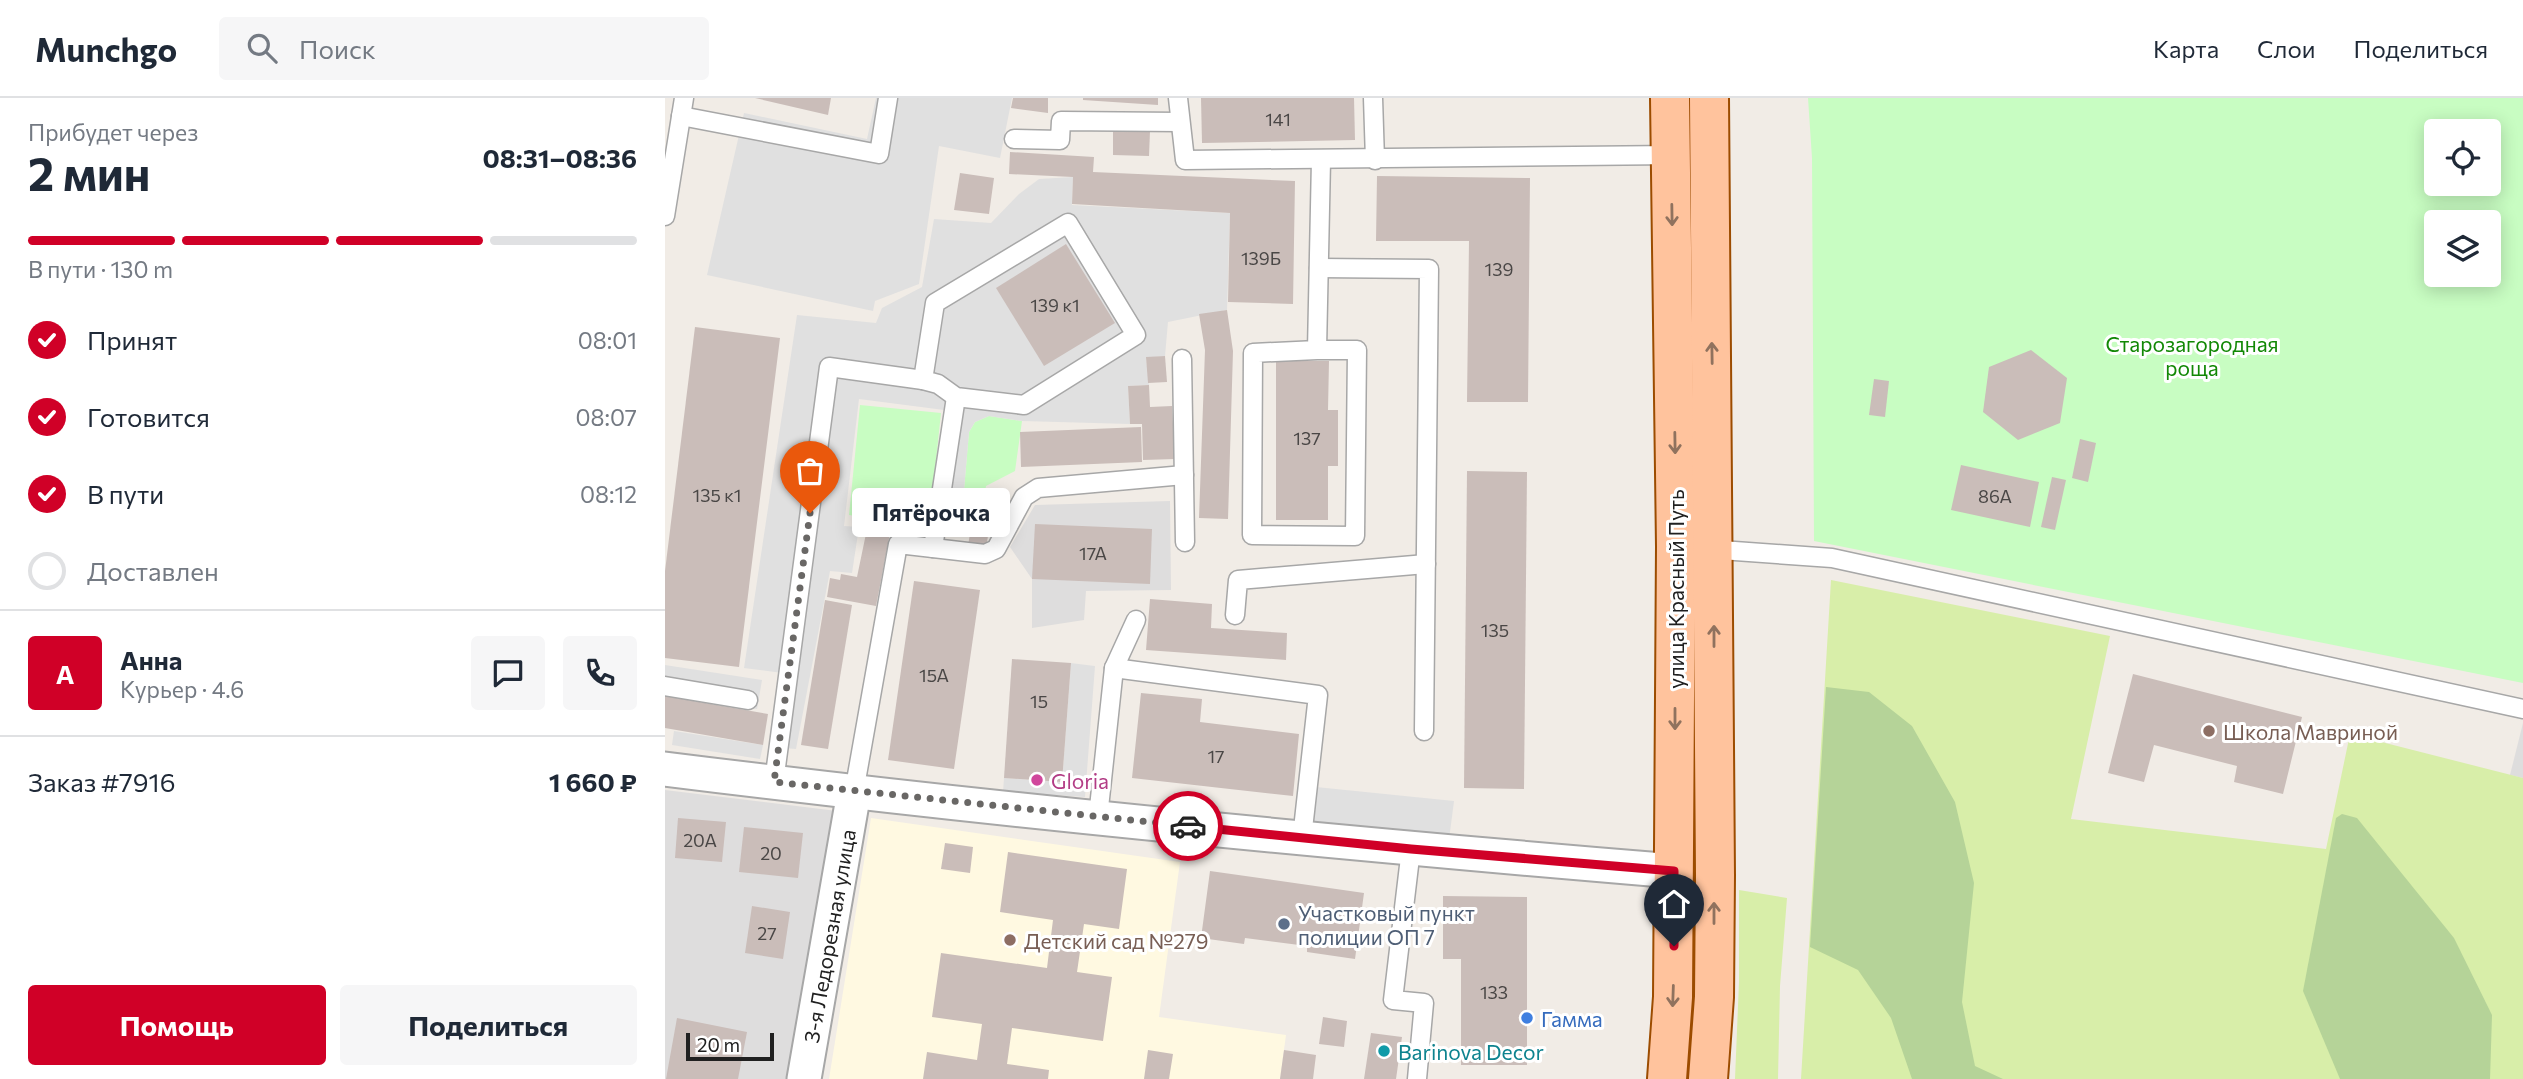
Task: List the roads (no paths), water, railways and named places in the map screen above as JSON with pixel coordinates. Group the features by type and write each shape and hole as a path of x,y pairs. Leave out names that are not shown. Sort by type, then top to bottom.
{"main road":[{"name":"улица Красный Путь","path":"1667,1079 1673,997 1676,547 1670,98"},
{"name":"улица Красный Путь","path":"1708,1079 1714,997 1715,874 1710,98"},
{"path":"1674,871 1715,874"}],"street":[{"path":"665,769 854,792 1302,838 1674,871"},
{"name":"3-я Ледорезная улица","path":"804,1079 854,792"}],"lane":[{"path":"665,216 682,107 879,154 888,98"},
{"path":"1178,98 1185,160 1711,155"},
{"path":"1373,98 1375,160"},
{"path":"1014,139 1060,140 1061,121 1180,122"},
{"path":"1317,350 1321,160"},
{"path":"774,782 829,367 923,380 938,384 956,397 1024,405 1136,335 1067,223 935,303 923,380"},
{"path":"1319,268 1429,269 1424,731"},
{"path":"1317,350 1357,350 1355,536 1252,535 1252,353 1317,350"},
{"path":"1182,359 1185,541"},
{"path":"933,548 956,397"},
{"path":"854,792 898,544 985,554 996,549 1024,497 1038,488 1184,475"},
{"path":"1676,547 1832,558 2523,709"},
{"path":"1235,615 1238,580 1426,564"},
{"path":"1098,817 1114,668 1136,620"},
{"path":"1114,668 1318,695 1302,838"},
{"path":"665,685 748,700"},
{"path":"1411,849 1393,1000 1424,1003 1417,1079"}],"place":[{"name":"Пятёрочка","path":"810,513"},
{"name":"Школа Мавриной","path":"2209,731"},
{"name":"Gloria","path":"1037,780"},
{"name":"Участковый пункт полиции ОП 7","path":"1284,924"},
{"name":"Детский сад №279","path":"1010,940"},
{"name":"Гамма","path":"1527,1018"},
{"name":"Barinova Decor","path":"1384,1051"}],"park label":[{"name":"Старозагородная роща","path":"2192,355"}]}
